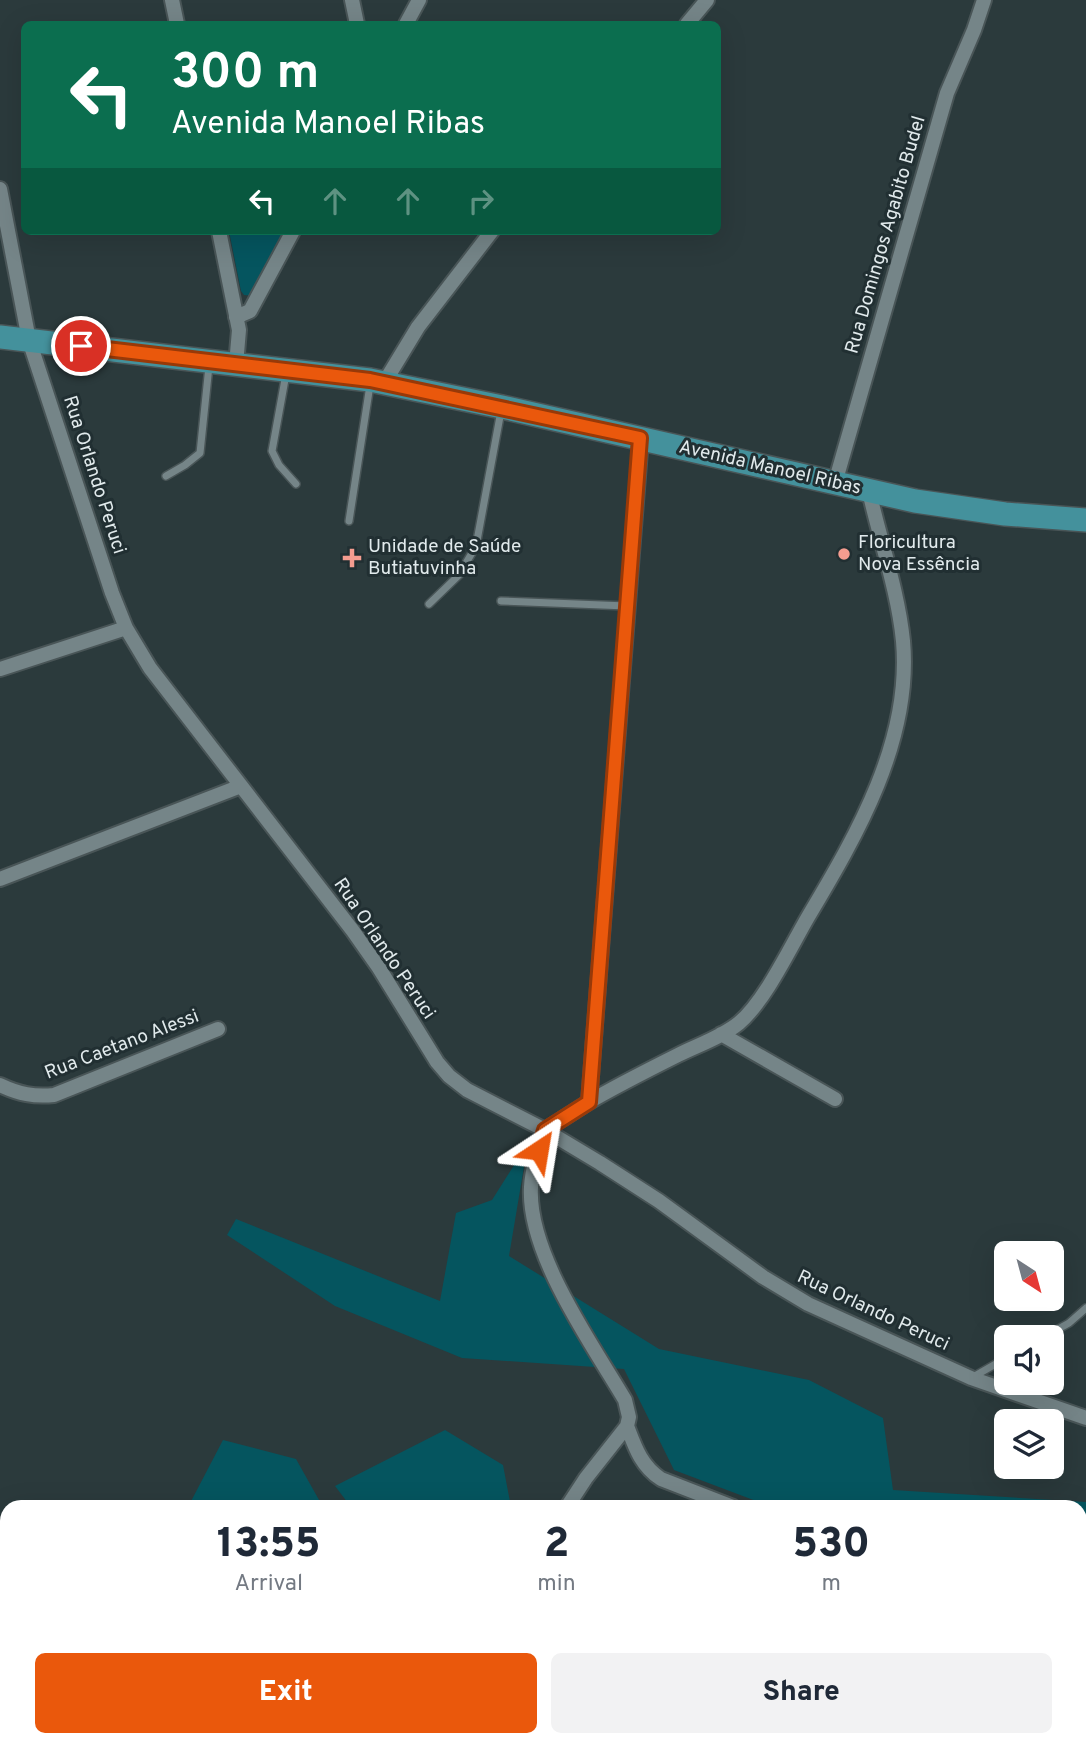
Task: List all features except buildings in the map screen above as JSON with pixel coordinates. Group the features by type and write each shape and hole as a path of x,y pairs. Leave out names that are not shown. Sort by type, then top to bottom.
{"main road":[{"name":"Avenida Manoel Ribas","path":"0,337 377,382 502,407 869,491 960,508 1086,520"}],"street":[{"path":"172,0 176,21"},
{"path":"352,0 356,21"},
{"path":"408,21 419,0"},
{"path":"690,21 707,0"},
{"name":"Rua Domingos Agabito Budel","path":"835,483 947,93 984,0"},
{"name":"Rua Orlando Peruci","path":"0,189 29,340 126,628 150,668 353,931 443,1069 467,1090 545,1130 630,1182 791,1294 971,1378 1086,1418"},
{"path":"220,235 239,330 236,365"},
{"path":"236,317 250,311 291,235"},
{"path":"377,382 489,235"},
{"path":"589,1102 640,438"},
{"path":"572,1500 627,1426 629,1417 625,1400 565,1298 536,1228 531,1188 545,1130 646,1070 722,1034 748,1015 824,890 867,808 888,753 902,692 903,642 869,491"},
{"path":"0,669 126,628"},
{"path":"0,879 242,786"},
{"name":"Rua Caetano Alessi","path":"0,1085 16,1093 36,1097 54,1095 218,1029"},
{"path":"722,1034 835,1099"},
{"path":"627,1426 641,1461 651,1472 661,1479 715,1500"}],"lane":[{"path":"166,476 200,453 209,362"},
{"path":"287,370 272,451 296,484"},
{"path":"349,521 377,382"},
{"path":"429,604 459,575 476,546 502,407"},
{"path":"501,601 627,606"},
{"path":"1064,1326 1086,1308"},
{"path":"971,1378 994,1365"}],"shaded area":[{"path":"230,235 289,235 254,296 244,295"},
{"path":"528,1143 509,1256 659,1349 809,1380 883,1418 893,1490 1054,1500 753,1500 674,1470 624,1369 462,1358 335,1306 227,1235 236,1219 440,1301 456,1213 492,1200"},
{"path":"445,1430 503,1465 510,1500 346,1500 335,1486"},
{"path":"223,1440 296,1459 319,1500 192,1500"}],"place":[{"name":"Floricultura Nova Essência","path":"844,554"},
{"name":"Unidade de Saúde Butiatuvinha","path":"352,558"}],"route":[{"path":"81,346 370,380 640,438 589,1102 545,1130 539,1150"}]}
